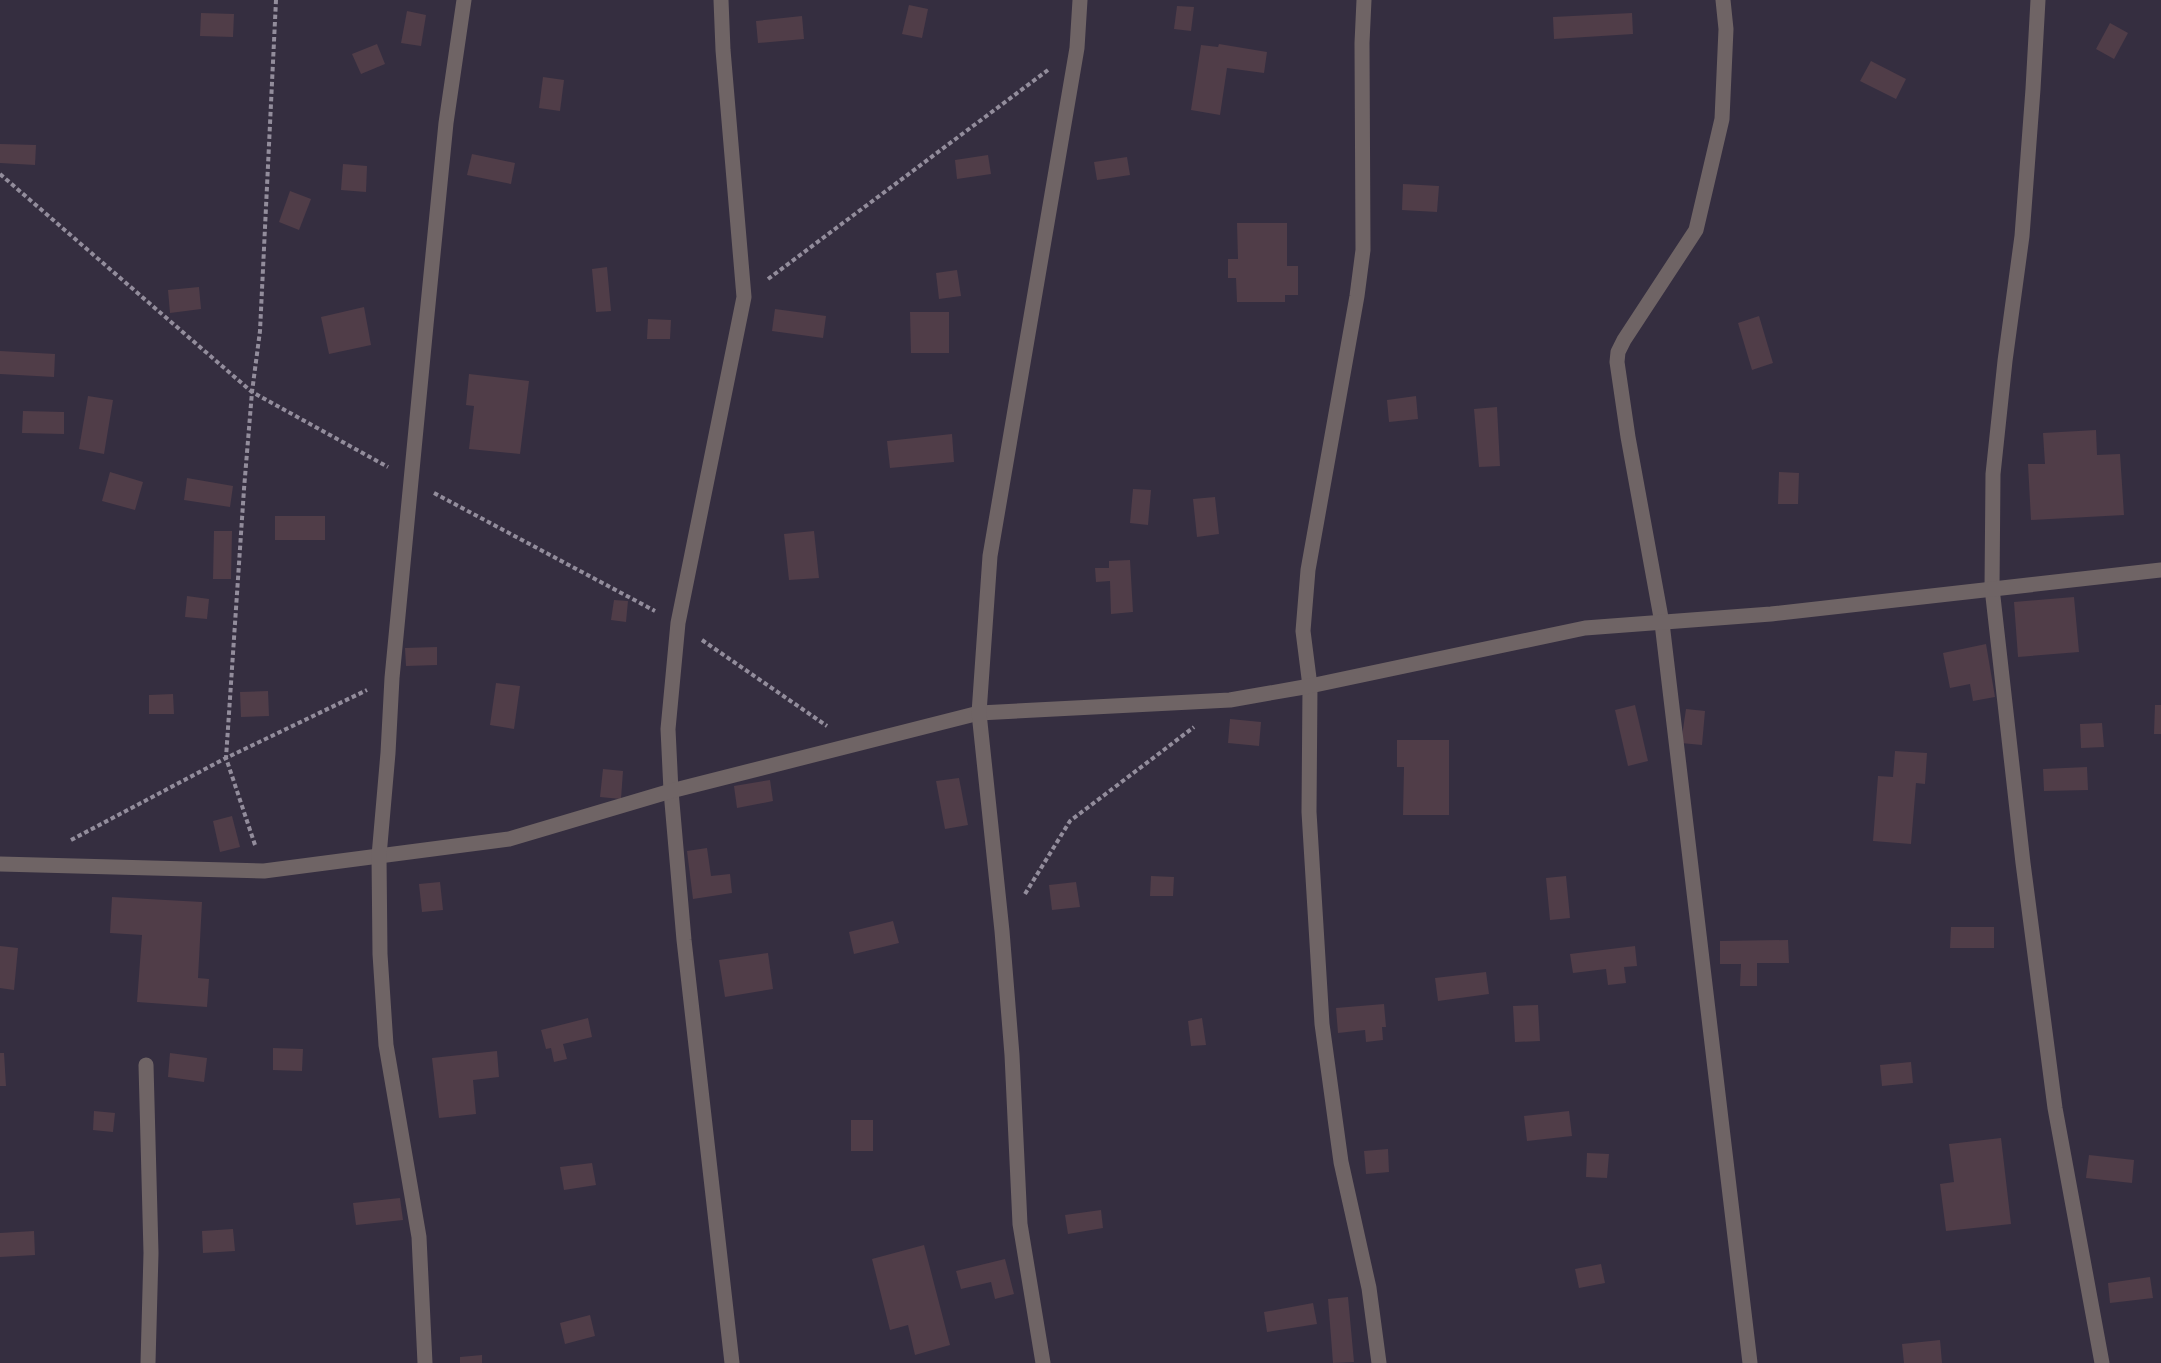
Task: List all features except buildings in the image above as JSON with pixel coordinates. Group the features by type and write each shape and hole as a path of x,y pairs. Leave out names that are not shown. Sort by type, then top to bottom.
{"street":[{"path":"425,1363 419,1237 386,1045 380,954 379,856 392,678 446,123 464,0"},
{"path":"721,0 744,297 678,623 668,729 684,940 732,1363"},
{"path":"1042,1363 1020,1224 1012,1055 1002,931 979,713 990,556 1077,48 1080,0"},
{"path":"1364,0 1362,43 1364,250 1308,570 1303,631 1310,686 1309,812 1322,1024 1341,1162 1369,1288 1379,1363"},
{"path":"1723,0 1726,29 1722,119 1696,230 1618,352 1617,362 1628,437 1662,623 1750,1363"},
{"path":"2038,0 2022,236 1993,474 1992,588 2023,863 2054,1096 2102,1363"},
{"path":"0,864 264,871 509,839 671,791 979,713 1230,700 1310,686 1585,628 1771,614 2161,570"},
{"path":"146,1065 151,1253 148,1363"}],"path":[{"path":"264,871 226,758 244,489 252,392 260,331 276,0"},
{"path":"744,297 1077,48"},
{"path":"0,174 252,392 678,623 855,745"},
{"path":"65,843 226,758 392,678"},
{"path":"1002,931 1070,821 1230,700"}]}
